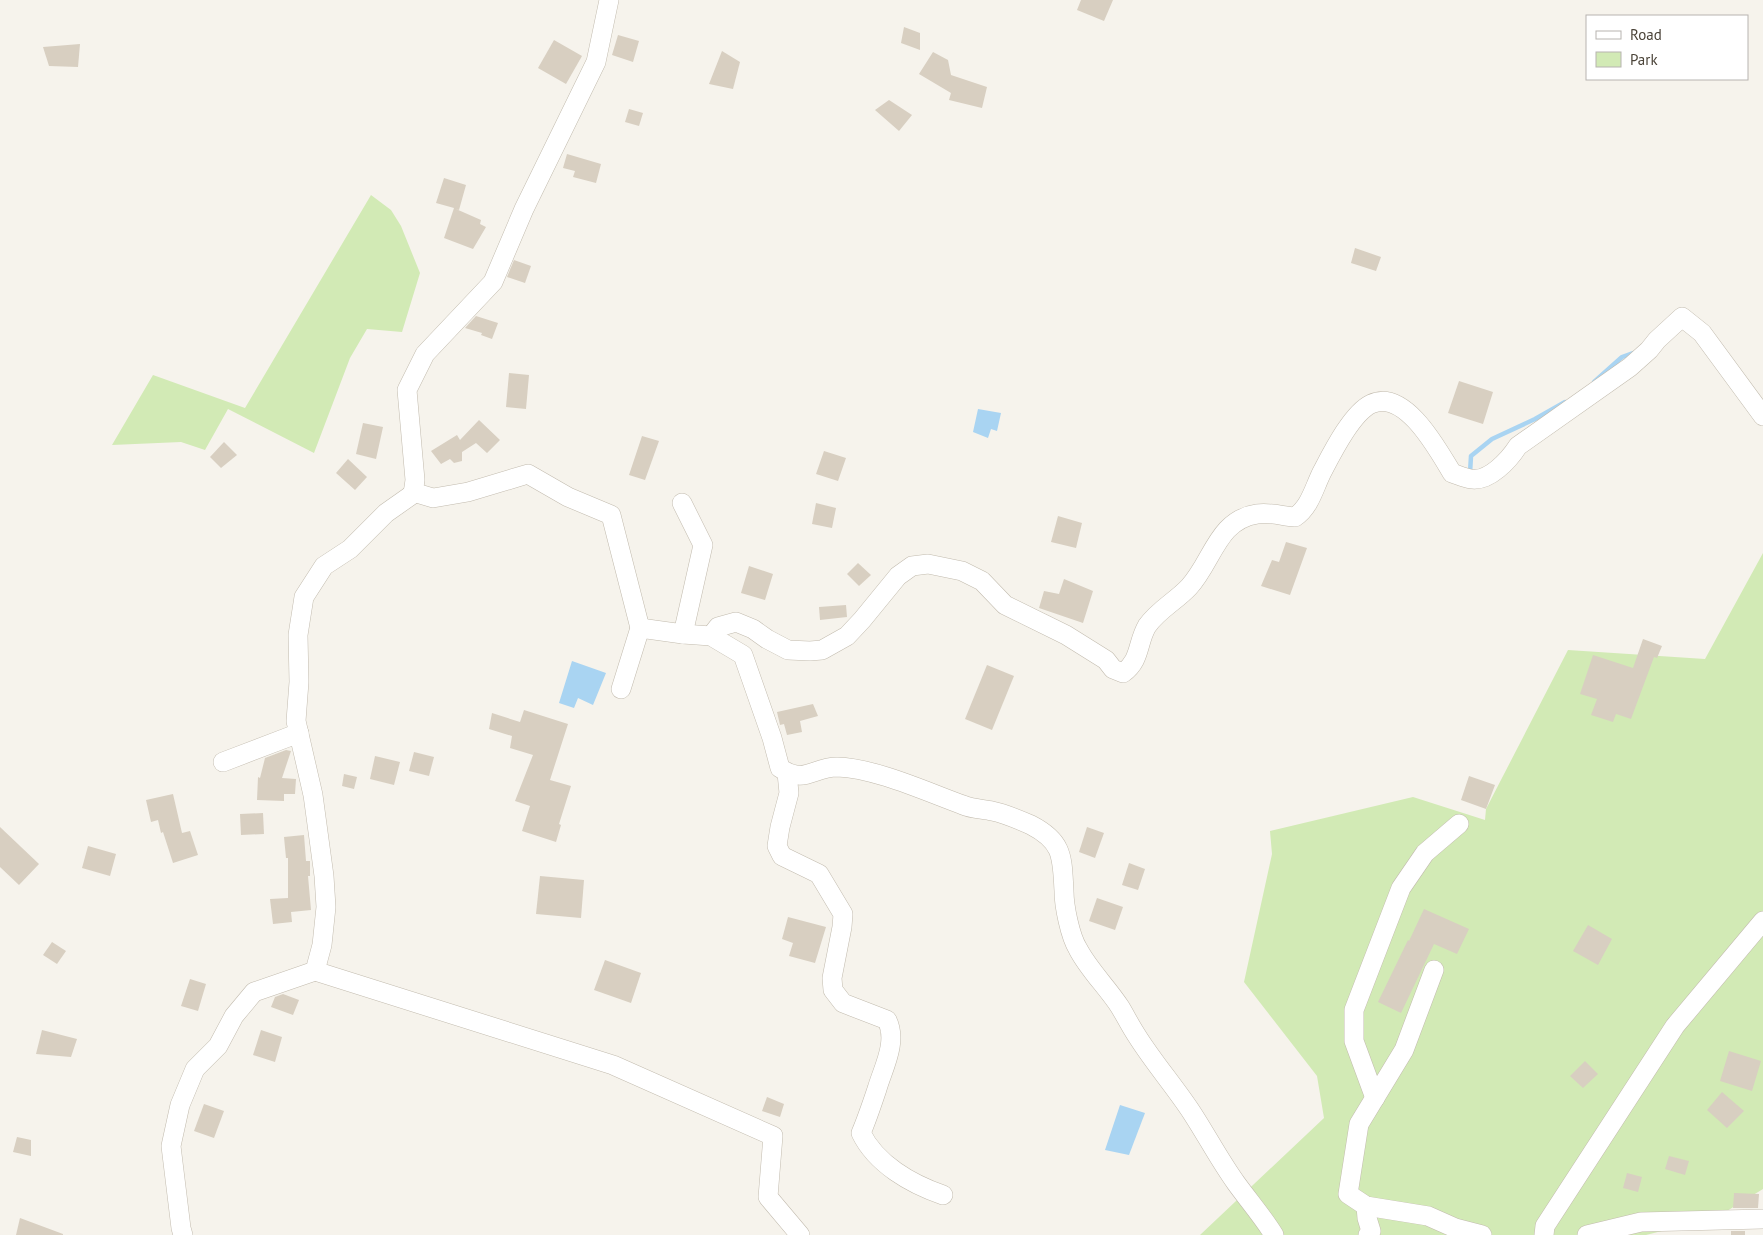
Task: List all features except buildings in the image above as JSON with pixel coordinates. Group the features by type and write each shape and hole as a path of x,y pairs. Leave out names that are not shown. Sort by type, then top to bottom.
{"street":[{"path":"315,970 322,945 326,907 324,876 313,795 296,721 299,682 298,635 304,597 324,566 350,549 386,513 412,494 415,480 407,390 425,354 492,282 524,208 596,62 609,0"},
{"path":"711,636 718,628 736,622 753,629 766,639 788,650 822,650 847,636 898,576 912,566 928,564 962,571 982,581 1005,605 1066,635 1106,660 1113,669 1123,673 1136,658 1147,627 1159,612 1189,587 1212,554 1222,533 1240,519 1257,514 1295,517 1302,512 1310,501 1322,472 1346,431 1358,415 1371,404 1381,401 1395,403 1420,424 1429,435 1452,473 1473,480 1484,477 1499,469 1518,446 1630,367 1682,317 1702,333 1763,416"},
{"path":"413,492 433,498 468,492 528,474 568,497 611,515 640,628 621,689"},
{"path":"682,504 703,545 683,634"},
{"path":"640,628 711,636 743,655 772,738 780,768 787,773 805,776 835,767 857,770 936,794 964,806 994,812 1030,824 1053,841 1060,852 1064,871 1064,893 1071,932 1078,949 1192,1112 1236,1182 1274,1235"},
{"path":"223,762 299,733"},
{"path":"787,773 789,793 777,846 782,856 819,874 843,914 832,978 833,990 843,1003 887,1020 890,1025 891,1039 887,1061 861,1133 867,1146 887,1165 923,1188 943,1195"},
{"path":"1375,1098 1354,1041 1354,1010 1401,888 1425,853 1459,824"},
{"path":"1544,1235 1545,1226 1675,1026 1763,921"},
{"path":"183,1235 180,1228 171,1146 180,1105 195,1069 218,1046 234,1016 254,992 315,970 613,1065 773,1136 768,1198 800,1235"},
{"path":"1434,970 1404,1050 1359,1124 1348,1194 1366,1206 1428,1216 1455,1228 1482,1235"},
{"path":"1366,1206 1371,1232 1368,1235"},
{"path":"1586,1235 1641,1222 1763,1219"}],"green space":[{"path":"371,195 391,210 401,226 420,273 402,332 367,329 350,358 314,453 228,409 205,450 181,442 112,445 153,375 245,408"},
{"path":"1763,553 1763,1189 1717,1217 1646,1235 1200,1235 1324,1118 1317,1076 1244,982 1272,854 1270,831 1413,797 1485,820 1486,809 1568,650 1705,659"}],"water":[{"path":"978,409 1001,413 997,431 991,429 988,438 973,432"},
{"path":"572,661 606,673 593,705 578,698 574,708 559,703"},
{"path":"1120,1105 1145,1113 1129,1155 1105,1150"}],"waterway":[{"path":"1594,382 1622,357 1633,353"},
{"path":"1470,473 1471,456 1492,439 1535,419 1565,402"}]}
